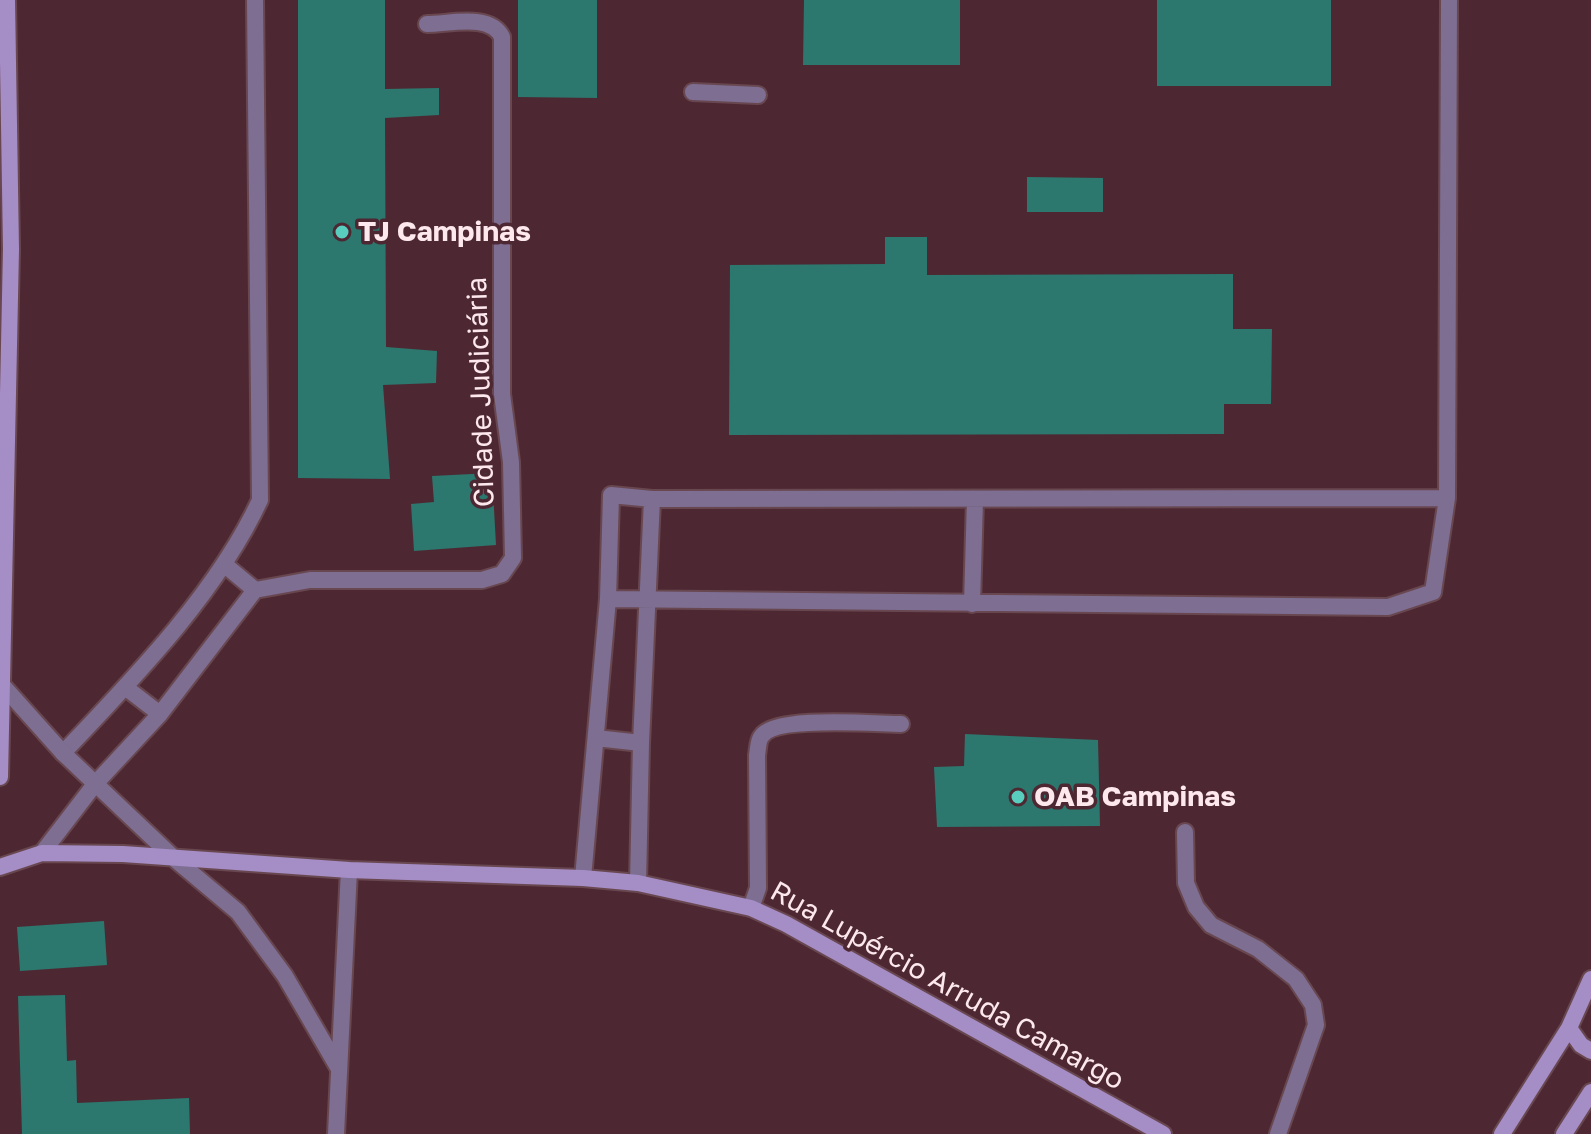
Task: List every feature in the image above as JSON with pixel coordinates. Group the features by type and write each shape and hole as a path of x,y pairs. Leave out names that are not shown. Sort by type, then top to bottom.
{"street":[{"path":"0,777 11,249 7,0"},
{"path":"63,753 125,687 225,565 260,500 255,0"},
{"path":"608,599 1388,607 1433,592 1447,498 1449,0"},
{"name":"Cidade Judiciária","path":"255,590 310,580 482,580 502,574 513,558 511,462 502,394 502,37 497,28 486,22 427,24"},
{"path":"693,92 758,95"},
{"path":"583,878 608,599 611,495 652,499 1447,498"},
{"path":"638,883 652,499"},
{"path":"972,604 975,499"},
{"path":"42,853 95,784 160,714 255,590 225,565"},
{"path":"4,687 95,784 176,860 238,912 285,976 339,1069"},
{"path":"125,687 160,714"},
{"path":"751,908 758,888 757,755 761,737 773,727 792,723 901,724"},
{"path":"596,738 641,743"},
{"path":"1185,832 1186,883 1196,907 1211,925 1258,949 1296,979 1313,1005 1316,1025 1278,1134"},
{"name":"Rua Lupércio Arruda Camargo","path":"0,867 42,853 123,854 349,870 583,878 638,883 751,908 786,924 1163,1134"},
{"path":"336,1134 349,870"},
{"path":"1502,1134 1569,1028 1591,979"},
{"path":"1569,1028 1581,1045 1591,1051"},
{"path":"1564,1134 1591,1092"}],"building":[{"name":"TJ Campinas","path":"298,0 385,0 385,89 439,88 439,115 385,118 386,347 437,351 436,383 383,385 390,479 298,478"},
{"path":"518,0 597,0 597,98 518,97"},
{"path":"804,0 960,0 960,65 803,65"},
{"path":"1157,0 1331,0 1331,86 1157,86"},
{"path":"1027,177 1103,178 1103,212 1027,212"},
{"path":"885,237 927,237 927,275 1233,274 1233,329 1272,329 1271,404 1224,404 1224,434 729,435 730,265 885,264"},
{"path":"492,473 496,545 414,551 411,504 434,502 432,476"},
{"name":"OAB Campinas","path":"965,734 1098,740 1100,826 937,827 934,767 964,766"},
{"path":"104,921 107,965 20,971 17,927"},
{"path":"65,995 67,1061 76,1060 77,1103 189,1098 190,1134 22,1134 18,996"}],"place":[{"name":"TJ Campinas","path":"342,232"},
{"name":"OAB Campinas","path":"1018,797"}]}
